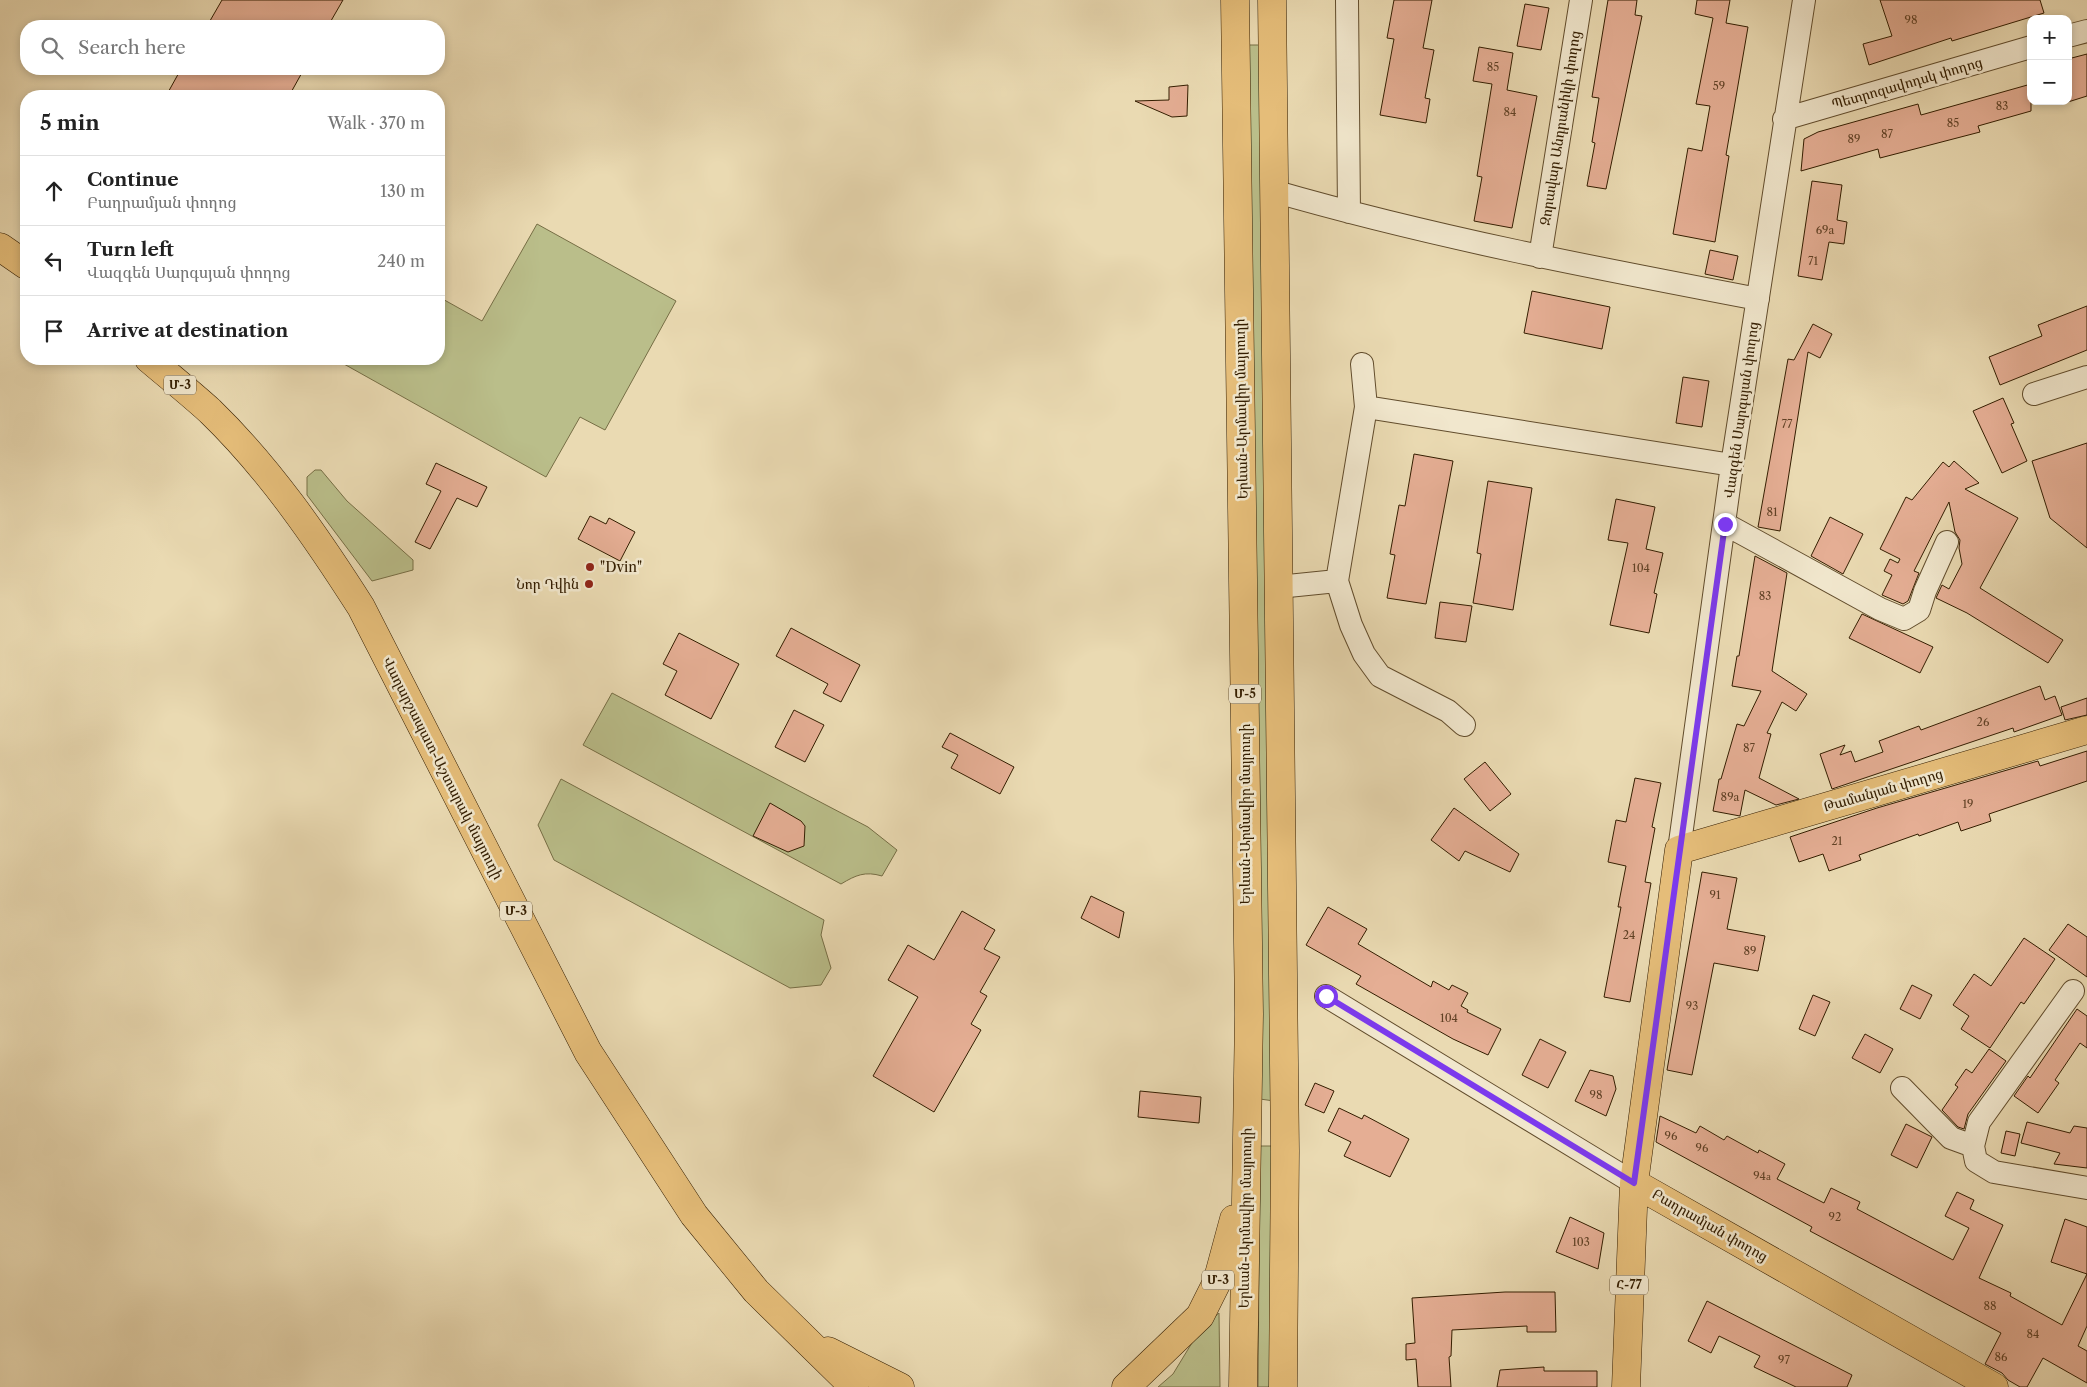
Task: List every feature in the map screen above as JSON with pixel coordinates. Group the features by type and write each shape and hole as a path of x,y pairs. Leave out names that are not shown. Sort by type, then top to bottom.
{"main road":[{"path":"1235,12 1272,12"},
{"name":"Երևան-Արմավիր մայրուղի","path":"1235,12 1248,1014 1243,1387"},
{"name":"Մ-5","path":"1272,12 1272,190 1285,1150 1284,1387"},
{"path":"0,247 20,261"},
{"name":"Վաղարշապատ-Աշտարակ մայրուղի","path":"156,365 210,412 255,460 329,557 361,607 588,1052 694,1215 756,1291 854,1387"},
{"name":"Թամանյան փողոց","path":"1680,850 2087,730"},
{"name":"Վազգեն Սարգսյան փողոց","path":"1626,1387 1634,1183 1680,850"},
{"path":"1246,1140 1249,1133 1254,1130 1272,1130 1285,1150"},
{"name":"Մ-3","path":"1126,1387 1200,1316 1217,1282 1234,1218 1246,1140"},
{"name":"Բաղրամյան փողոց","path":"1634,1183 1994,1387"},
{"name":"Մ-3","path":"804,1338 900,1387"}],"street":[{"path":"1348,0 1349,212"},
{"name":"Զորավար Անդրանիկի փողոց","path":"1540,257 1581,0"},
{"name":"Վազգեն Սարգսյան փողոց","path":"1680,850 1732,465 1784,119 1804,0"},
{"path":"2072,35 2087,31"},
{"name":"Պետրոզավոդսկ փողոց","path":"1784,119 2027,48"},
{"path":"1272,190 1349,212 1540,257 1758,299"},
{"path":"1362,364 1366,407 1337,581 1351,625 1364,654 1380,676 1448,711 1464,725"},
{"path":"2034,394 2087,377"},
{"path":"1366,407 1732,465"},
{"path":"1725,524 1904,619 1919,610 1925,591 1947,542"},
{"path":"1278,586 1337,581"},
{"path":"2073,991 1980,1122 1973,1146 1976,1161 1994,1172 2087,1188"},
{"name":"Բաղրամյան փողոց","path":"1326,996 1634,1183"},
{"path":"1902,1088 1951,1138 1973,1146"}],"green space":[{"path":"1247,45 1261,45 1274,1101 1260,1099"},
{"path":"537,224 676,301 605,430 580,417 546,477 346,365 445,365 445,300 482,321"},
{"path":"315,470 321,470 347,501 413,560 413,570 372,581 307,495 307,477"},
{"path":"612,693 868,827 897,850 882,876 861,875 841,884 583,745"},
{"path":"561,779 824,920 821,935 831,968 821,985 790,988 554,860 538,825"},
{"path":"1260,1146 1274,1146 1271,1387 1258,1387"},
{"path":"1219,1313 1220,1387 1158,1387 1173,1374 1201,1328"}],"building":[{"path":"222,0 343,0 331,20 210,20"},
{"path":"1394,0 1432,0 1423,48 1434,50 1425,98 1430,99 1426,123 1380,115 1394,39 1387,38"},
{"path":"1608,0 1637,0 1635,15 1642,16 1606,189 1587,186 1595,143 1592,142 1599,98 1592,97"},
{"path":"1697,0 1730,0 1726,23 1748,27 1726,155 1729,156 1715,242 1673,234 1688,148 1702,151 1710,106 1696,104 1713,18 1695,14"},
{"path":"1880,0 2040,0 2044,13 2027,15 2027,18 1952,41 1951,38 1869,65 1863,44 1892,36"},
{"path":"1525,4 1549,8 1541,50 1517,46"},
{"path":"1479,47 1513,53 1507,90 1537,96 1512,228 1474,221 1482,177 1477,176 1492,84 1473,81"},
{"path":"2087,54 2087,96 2072,101 2072,60 2072,58"},
{"path":"178,75 301,75 292,90 169,90"},
{"path":"1188,85 1187,116 1172,117 1135,101 1169,100 1169,87"},
{"path":"2027,85 2027,105 2031,105 2031,111 1978,126 1980,132 1880,158 1878,149 1801,171 1804,139 1818,132 1918,104 1921,115"},
{"path":"1812,181 1842,185 1837,220 1847,222 1844,244 1829,242 1822,280 1798,276"},
{"path":"1710,250 1738,256 1733,280 1705,274"},
{"path":"1532,291 1610,307 1602,349 1524,333"},
{"path":"2087,306 2087,350 2000,385 1989,357 2042,336 2038,325"},
{"path":"1813,324 1832,334 1820,358 1808,352 1780,531 1758,527 1788,359 1794,360"},
{"path":"1683,377 1709,381 1702,427 1676,423"},
{"path":"2003,398 2014,423 2011,424 2027,461 2002,473 1973,411"},
{"path":"2087,443 2087,548 2050,518 2032,461"},
{"path":"1414,454 1453,461 1426,604 1387,598 1395,555 1390,554 1399,505 1405,506"},
{"path":"1954,461 1979,483 1965,489 2018,518 1980,588 2063,640 2048,663 1967,613 1936,598 1942,585 1949,589 1962,564 1959,548 1960,540 1955,532 1949,502 1914,571 1919,573 1908,601 1903,604 1882,595 1892,575 1884,571 1890,559 1898,563 1900,559 1880,549 1906,497 1912,500 1943,462 1949,467"},
{"path":"436,463 487,487 477,507 457,498 430,549 415,542 441,491 426,484"},
{"path":"1488,481 1532,488 1513,610 1473,603 1481,554 1477,553"},
{"path":"1616,499 1655,507 1646,549 1663,553 1654,593 1657,594 1649,633 1610,625 1628,543 1608,540"},
{"path":"590,516 606,524 609,518 635,532 620,561 578,539"},
{"path":"1830,517 1863,534 1843,574 1811,556"},
{"path":"1755,556 1787,573 1772,671 1807,694 1796,711 1782,702 1767,733 1771,734 1759,778 1799,799 1776,805 1745,790 1740,816 1713,811 1719,779 1721,779 1737,724 1744,726 1761,691 1732,686 1737,656 1739,656"},
{"path":"1440,602 1472,606 1466,642 1435,638"},
{"path":"1862,614 1933,647 1920,673 1849,638"},
{"path":"791,628 860,665 841,702 823,693 828,684 776,656"},
{"path":"679,633 739,664 711,719 665,695 677,671 663,664"},
{"path":"2040,686 2045,700 2055,696 2062,715 2014,732 2013,728 1832,789 1820,754 1845,745 1840,755 1851,751 1855,762 1883,752 1879,741 1919,726 1921,730"},
{"path":"2087,698 2087,715 2065,720 2061,707"},
{"path":"794,710 824,725 805,762 775,747"},
{"path":"950,733 1014,767 1000,794 951,768 958,755 942,747"},
{"path":"2087,751 2087,781 1989,814 1991,821 1961,831 1958,822 1919,836 1918,834 1859,855 1861,860 1829,871 1823,854 1799,862 1790,837 1877,808 2038,761 2040,766"},
{"path":"1485,762 1511,794 1490,811 1464,779"},
{"path":"1635,778 1661,783 1652,827 1655,828 1645,882 1651,883 1630,1002 1604,997 1621,907 1618,907 1626,866 1608,862 1616,820 1626,822"},
{"path":"770,803 801,821 805,826 804,846 788,852 753,836"},
{"path":"1454,808 1519,854 1510,872 1465,851 1459,861 1431,840"},
{"path":"1702,872 1737,878 1727,929 1765,936 1758,971 1714,963 1692,1075 1667,1070"},
{"path":"1091,896 1124,912 1119,938 1081,918"},
{"path":"1328,907 1367,929 1358,944 1431,987 1433,981 1449,990 1452,985 1468,993 1461,1006 1468,1010 1467,1012 1501,1029 1488,1055 1453,1039 1356,984 1361,976 1306,945"},
{"path":"962,911 995,930 984,949 1000,957 980,992 987,996 971,1024 981,1030 934,1112 873,1076 918,997 888,980 908,945 934,960"},
{"path":"2068,924 2087,937 2087,977 2049,950"},
{"path":"2024,938 2055,959 2024,1004 2021,1002 1990,1048 1961,1029 1969,1016 1953,1005 1974,974 1991,986"},
{"path":"1912,985 1932,995 1920,1019 1900,1009"},
{"path":"1813,995 1830,1002 1815,1036 1799,1029"},
{"path":"2077,1009 2087,1016 2087,1048 2080,1043 2055,1080 2059,1083 2038,1113 2014,1096 2028,1076 2030,1078"},
{"path":"1865,1034 1893,1049 1880,1073 1852,1058"},
{"path":"1540,1039 1566,1052 1548,1088 1522,1075"},
{"path":"1989,1049 2006,1061 1968,1114 1964,1129 1958,1127 1942,1110 1958,1087 1955,1085 1966,1069 1972,1073"},
{"path":"1590,1070 1613,1076 1616,1089 1606,1116 1575,1101"},
{"path":"1315,1083 1334,1091 1324,1113 1305,1105"},
{"path":"1140,1091 1201,1097 1199,1123 1138,1117"},
{"path":"1339,1108 1362,1119 1364,1115 1409,1139 1390,1177 1344,1156 1351,1142 1328,1131"},
{"path":"1660,1116 1696,1133 1700,1126 1724,1140 1727,1136 1758,1153 1759,1150 1785,1164 1777,1179 1824,1203 1831,1188 1860,1202 1857,1209 1953,1260 1969,1228 1945,1216 1957,1192 1974,1200 1970,1209 2003,1225 1979,1278 2011,1293 2010,1296 2062,1325 2087,1274 2087,1326 2078,1346 2087,1351 2087,1383 2043,1358 2027,1387 2020,1387 2008,1380 2002,1373 1985,1364 2001,1333 1810,1231 1812,1227 1656,1142"},
{"path":"2027,1122 2070,1133 2074,1126 2087,1128 2087,1168 2054,1164 2060,1153 2021,1143"},
{"path":"1906,1124 1932,1137 1917,1168 1891,1155"},
{"path":"2006,1131 2020,1134 2015,1156 2001,1153"},
{"path":"1570,1217 1604,1233 1598,1269 1556,1252"},
{"path":"2065,1219 2087,1227 2087,1274 2051,1262"},
{"path":"1505,1292 1555,1292 1556,1332 1527,1332 1527,1326 1452,1330 1451,1356 1449,1357 1451,1387 1418,1387 1416,1359 1406,1360 1406,1344 1415,1343 1412,1298"},
{"path":"1707,1301 1852,1375 1847,1387 1796,1387 1754,1367 1760,1356 1719,1336 1711,1353 1688,1341"},
{"path":"1544,1367 1544,1371 1597,1371 1597,1387 1497,1387 1500,1370"}],"place":[{"name":"\"Dvin\"","path":"590,567"},
{"name":"Նոր Դվին","path":"589,584"}],"route":[{"path":"1326,996 1634,1183 1725,524"}]}
